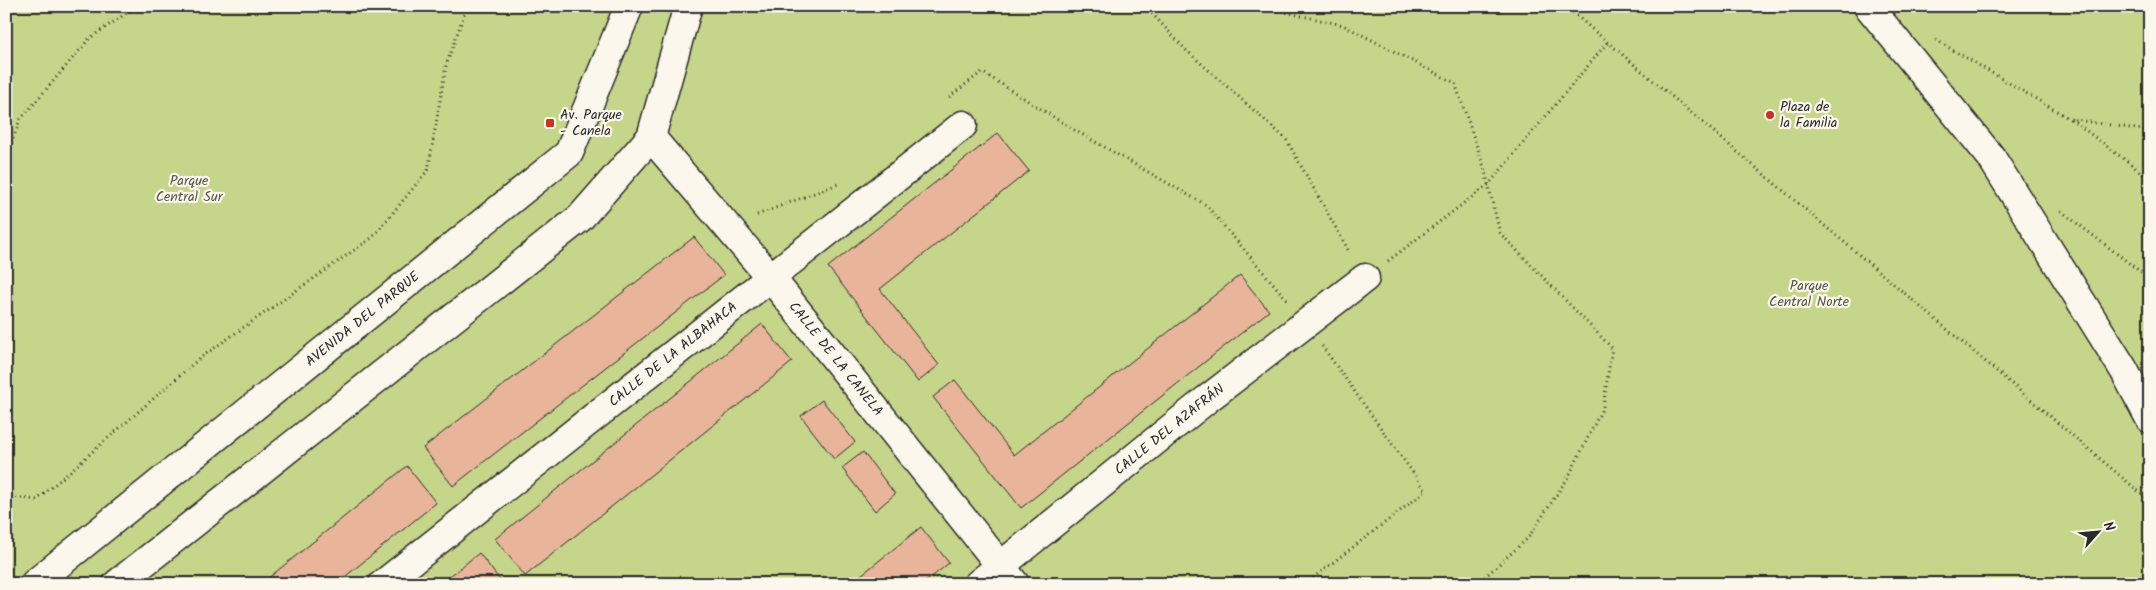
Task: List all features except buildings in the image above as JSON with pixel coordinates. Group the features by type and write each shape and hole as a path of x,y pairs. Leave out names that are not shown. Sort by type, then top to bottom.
{"street":[{"name":"AVENIDA DEL PARQUE","path":"34,584 569,154 629,6"},
{"path":"117,584 580,218 651,137 688,6"},
{"path":"1868,6 1991,157 2124,370 2150,419"},
{"name":"CALLE DE LA ALBAHACA","path":"384,584 964,125"},
{"name":"CALLE DE LA CANELA","path":"651,137 771,278 1008,575"},
{"name":"CALLE DEL AZAFRÁN","path":"978,584 1008,575 1306,323 1365,278"}],"path":[{"path":"6,157 20,120 90,38 137,6"},
{"path":"6,496 37,500 200,358 373,236 428,170 446,66 467,6"},
{"path":"1145,6 1186,50 1286,139 1365,278 1488,184 1608,42"},
{"path":"1257,6 1343,25 1455,83 1488,184 1500,234 1612,348 1603,407 1569,476 1528,538 1477,584"},
{"path":"1565,6 2150,501"},
{"path":"1929,36 2070,119 2150,179"},
{"path":"944,101 982,72 1071,128 1206,205 1306,323 1426,491 1305,584"},
{"path":"2070,119 2150,131"},
{"path":"729,227 838,184 846,178"},
{"path":"2059,210 2150,279"}],"green space":[{"path":"6,6 2150,6 2150,584 6,584"}],"place":[{"name":"Plaza de la Familia","path":"1770,115"},
{"name":"Av. Parque - Canela","path":"550,123"}],"park label":[{"name":"Parque Central Sur","path":"189,190"},
{"name":"Parque Central Norte","path":"1809,294"}]}
